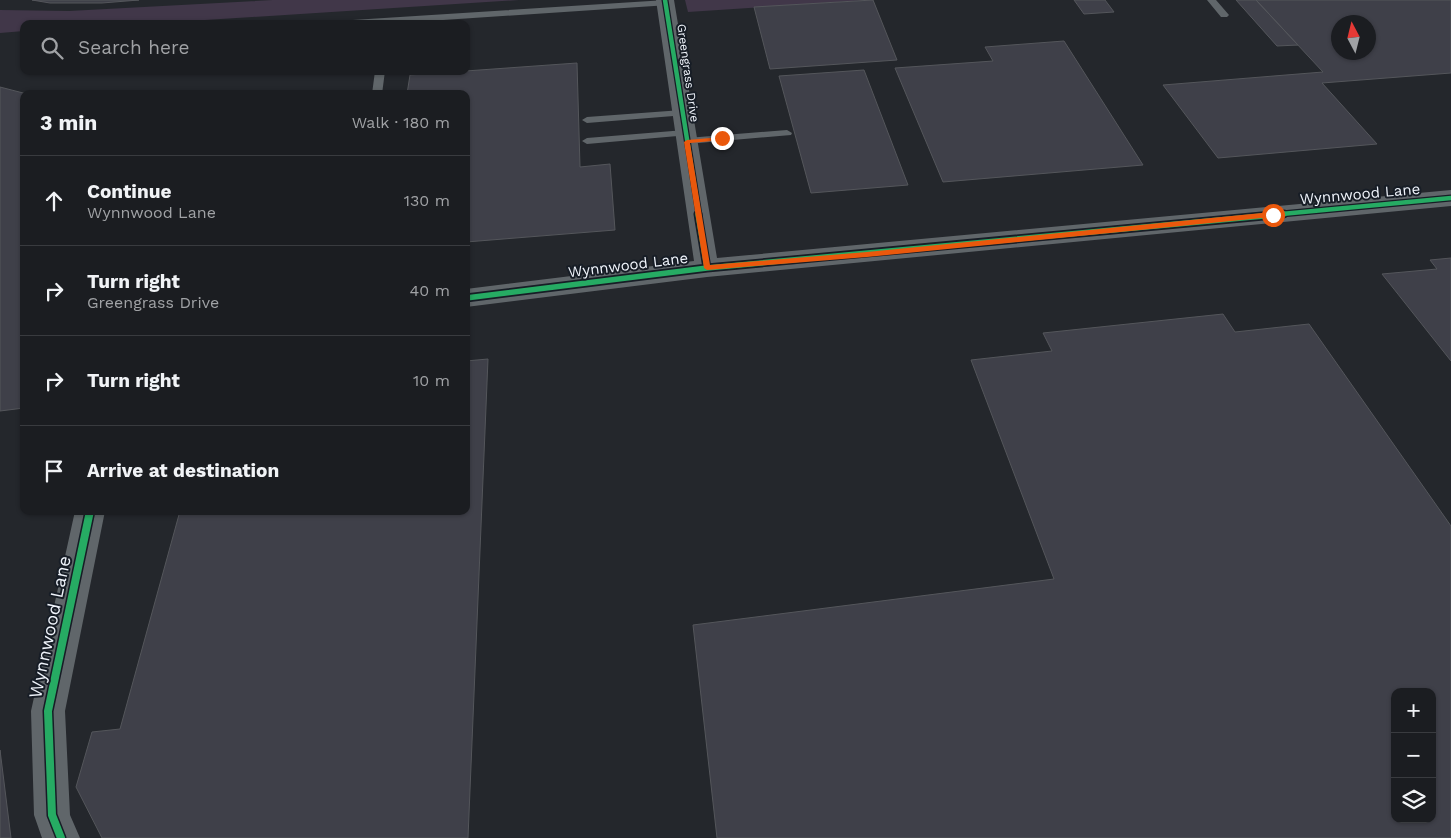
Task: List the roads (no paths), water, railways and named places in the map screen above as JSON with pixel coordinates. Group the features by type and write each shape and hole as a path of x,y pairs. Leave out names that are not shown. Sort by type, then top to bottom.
{"street":[{"name":"Greengrass Drive","path":"666,2 707,268"},
{"name":"Wynnwood Lane","path":"470,298 707,268 1451,198"},
{"name":"Wynnwood Lane","path":"61,838 52,815 48,711 89,515"}],"lane":[{"path":"1211,0 1224,15"},
{"path":"397,20 666,2"},
{"path":"377,90 379,75"},
{"path":"587,120 685,129 788,133"},
{"path":"587,141 685,129"}]}
